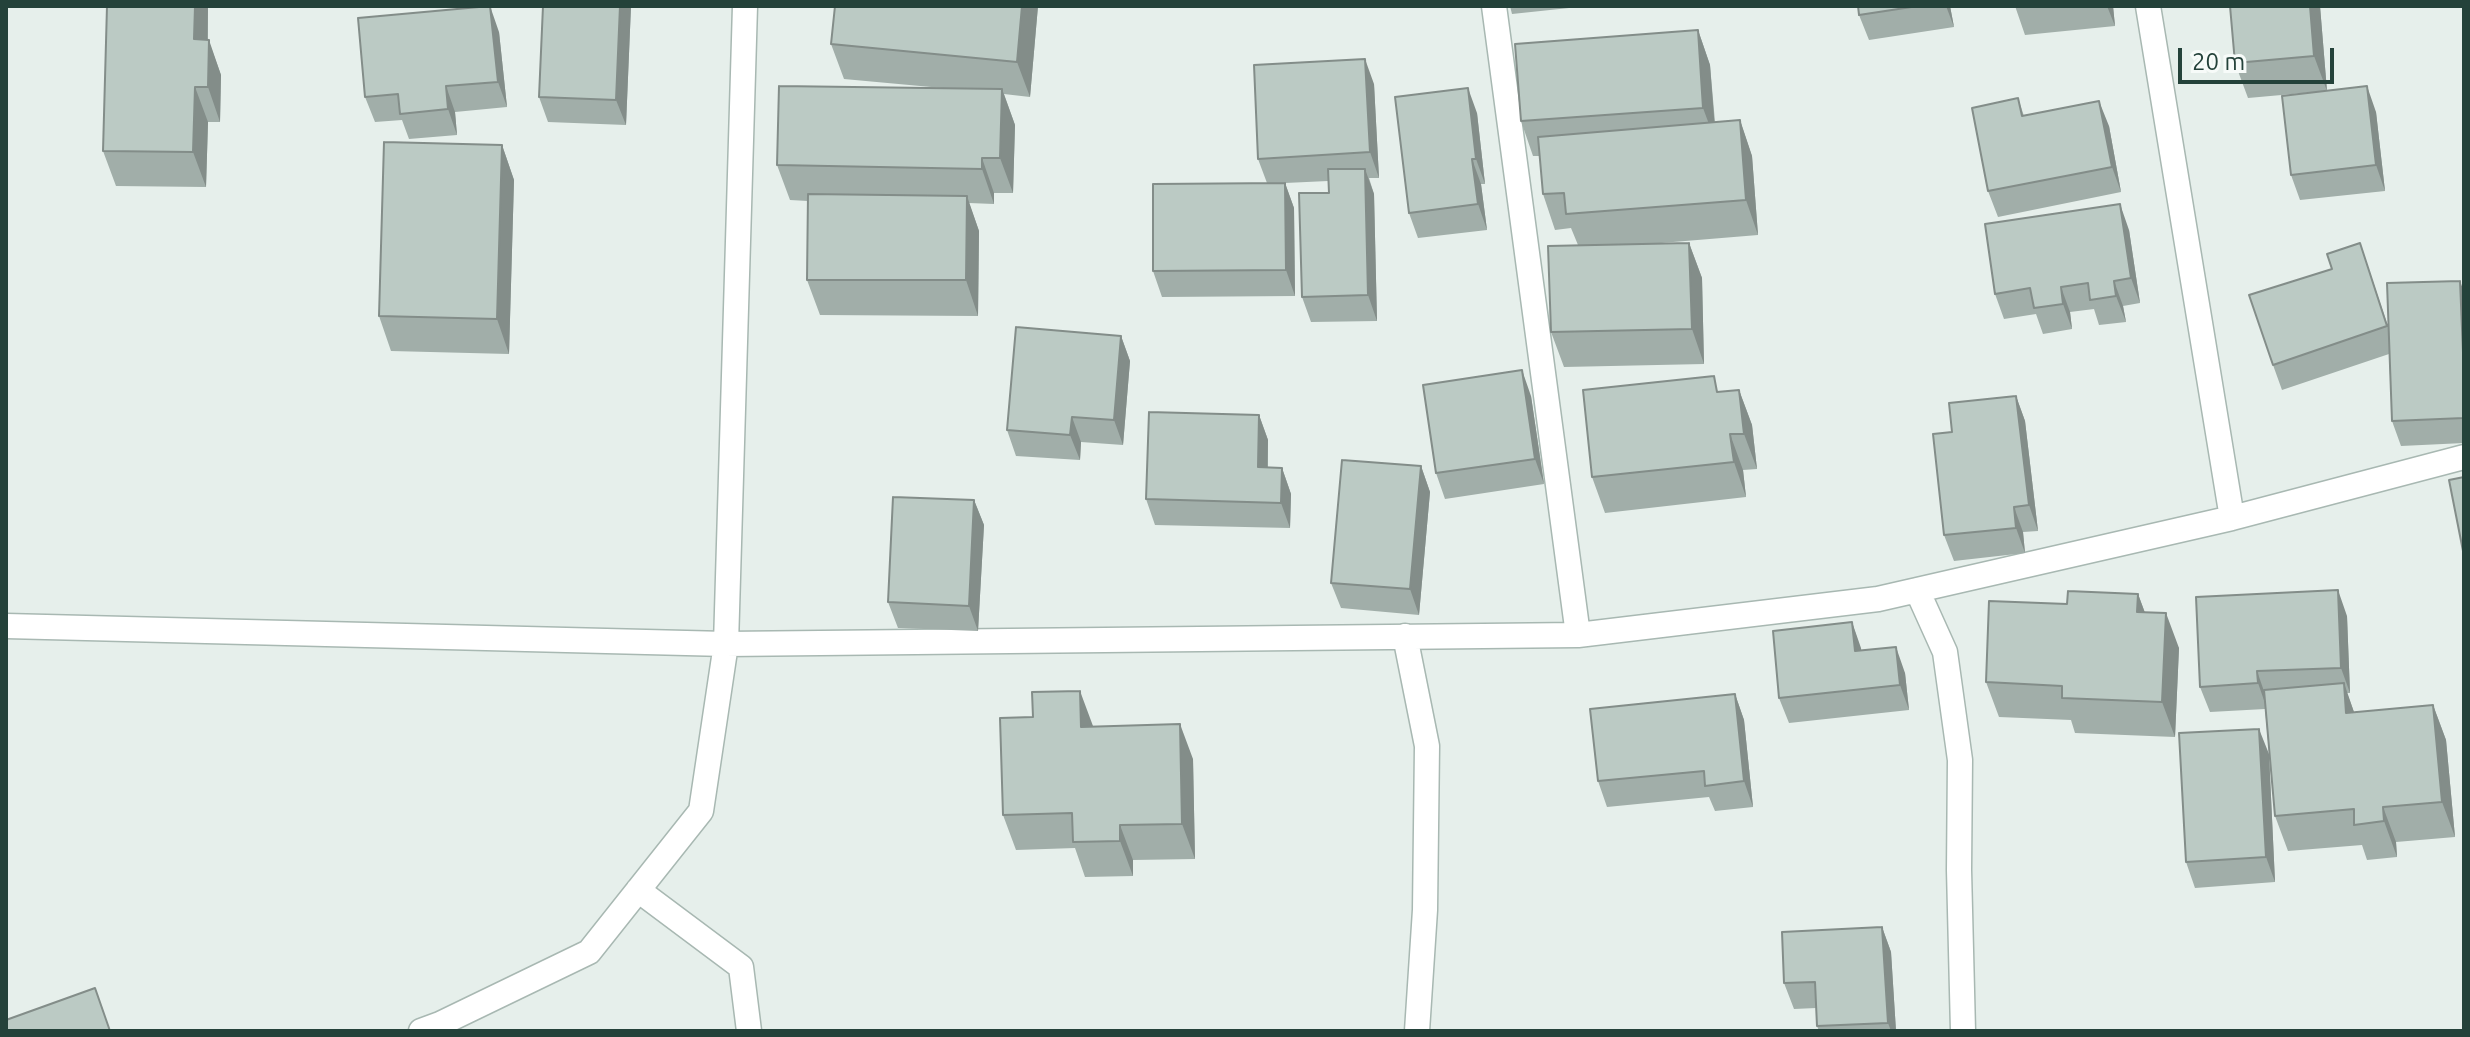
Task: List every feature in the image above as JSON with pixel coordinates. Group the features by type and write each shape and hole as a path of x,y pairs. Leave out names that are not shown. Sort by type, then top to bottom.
{"street":[{"path":"435,1029 589,952 701,811 726,644 745,6"},
{"path":"1494,6 1578,635"},
{"path":"2148,6 2232,518"},
{"path":"6,626 726,644 1578,635 1878,599 2232,518 2464,457"},
{"path":"1917,590 1945,652 1960,760 1963,1031"},
{"path":"1405,636 1427,746 1425,910 1417,1031"},
{"path":"638,890 741,967 749,1031"}],"building":[{"path":"107,6 195,6 194,39 209,40 208,87 195,87 193,152 103,151"},
{"path":"490,6 498,82 446,86 448,109 400,114 398,94 365,97 358,18"},
{"path":"543,6 620,6 616,100 539,97"},
{"path":"835,6 1022,6 1017,62 831,44"},
{"path":"1858,6 1918,6 1859,15"},
{"path":"2230,6 2310,6 2314,56 2235,63"},
{"path":"1698,30 1703,108 1521,121 1515,44"},
{"path":"1365,59 1370,152 1258,159 1254,65"},
{"path":"779,86 1002,89 1000,158 982,158 982,169 777,165"},
{"path":"2367,86 2376,165 2291,175 2282,96"},
{"path":"1468,88 1478,204 1409,213 1395,97"},
{"path":"2018,98 2022,116 2099,101 2112,167 1988,191 1972,108"},
{"path":"1740,120 1746,200 1566,214 1564,193 1543,194 1538,137"},
{"path":"384,142 502,145 497,319 379,316"},
{"path":"1328,169 1365,169 1368,295 1302,297 1299,193 1329,193"},
{"path":"1285,183 1286,270 1153,271 1153,184"},
{"path":"808,194 967,196 966,280 807,280"},
{"path":"2120,204 2131,278 2114,281 2116,296 2090,300 2088,283 2061,287 2063,304 2034,308 2030,288 1995,294 1985,224"},
{"path":"1689,243 1692,329 1551,332 1548,246"},
{"path":"2360,243 2387,326 2273,365 2249,295 2332,269 2327,254"},
{"path":"2460,281 2464,418 2392,421 2387,283"},
{"path":"1016,327 1121,336 1114,420 1072,417 1070,435 1007,430"},
{"path":"1522,370 1535,459 1436,473 1423,385"},
{"path":"1714,376 1717,392 1739,390 1744,434 1730,434 1734,462 1592,477 1583,390"},
{"path":"2016,396 2029,505 2014,507 2016,528 1944,535 1933,434 1952,432 1949,403"},
{"path":"1149,412 1259,415 1258,467 1282,468 1281,503 1146,499"},
{"path":"1342,460 1421,466 1410,589 1331,583"},
{"path":"2464,477 2464,556 2449,480"},
{"path":"893,497 974,500 969,606 888,602"},
{"path":"2338,590 2341,668 2257,671 2258,683 2200,687 2196,597"},
{"path":"2068,591 2138,594 2137,612 2166,613 2162,702 2062,698 2062,686 1986,682 1989,601 2067,604"},
{"path":"1852,622 1855,651 1896,647 1900,685 1779,698 1773,631"},
{"path":"2344,683 2346,713 2433,705 2442,802 2383,807 2384,821 2354,825 2354,809 2275,816 2264,690"},
{"path":"1080,691 1081,727 1180,724 1182,824 1120,825 1120,841 1073,842 1072,813 1003,815 1000,718 1033,717 1032,692"},
{"path":"1735,694 1744,781 1705,786 1704,771 1598,781 1590,709"},
{"path":"2259,729 2266,857 2186,862 2179,733"},
{"path":"1882,927 1888,1023 1817,1026 1815,982 1784,983 1782,932"},
{"path":"95,988 110,1031 6,1031 6,1020"}]}
